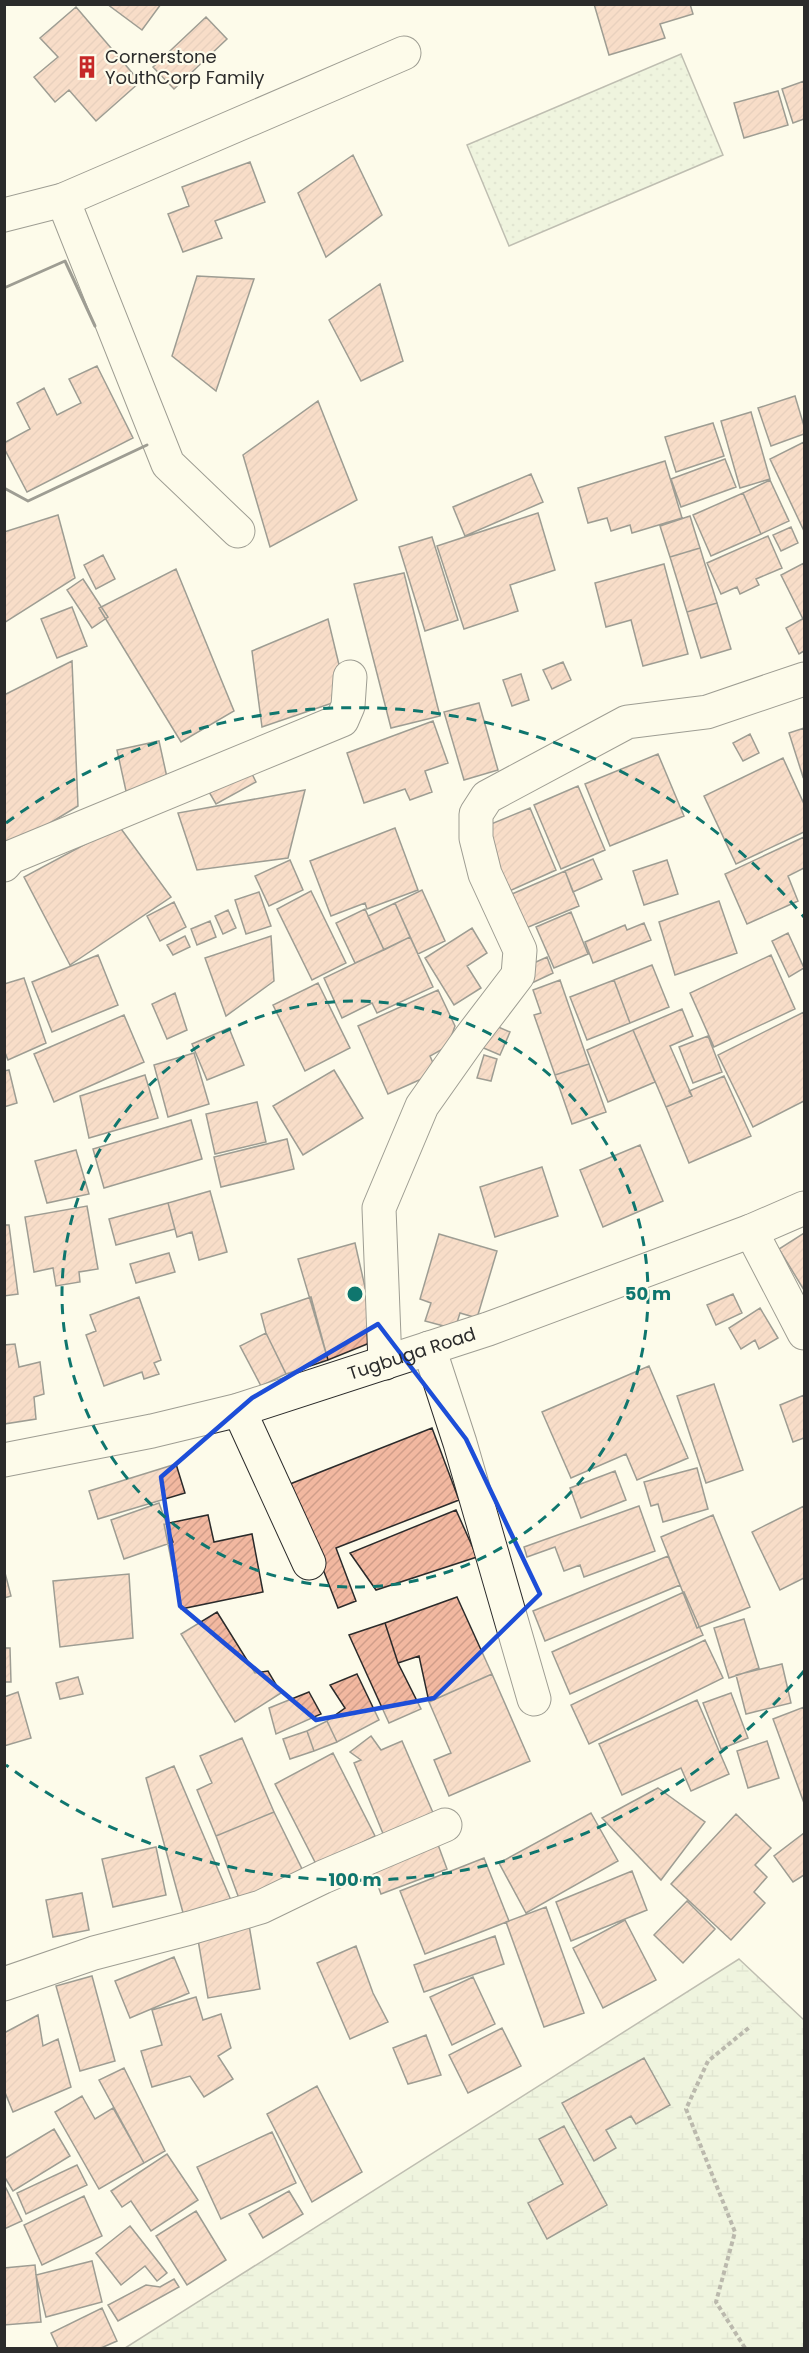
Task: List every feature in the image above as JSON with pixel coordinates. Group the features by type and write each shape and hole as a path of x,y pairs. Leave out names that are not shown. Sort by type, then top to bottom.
{"street":[{"path":"4,215 63,200 404,53"},
{"path":"63,200 168,464 238,531"},
{"path":"4,865 11,857 342,720 348,706 350,677"},
{"path":"385,1363 379,1208 422,1106 518,975 520,951 485,874 476,838 476,814 487,797 627,722 707,712 804,679"},
{"name":"Tugbuga Road","path":"4,1460 152,1431 238,1410 488,1329 751,1232 804,1208"},
{"path":"751,1232 804,1333"},
{"path":"429,1348 498,1570 534,1699"},
{"path":"238,1410 309,1563"},
{"path":"4,1984 94,1953 190,1928 261,1906 445,1824"}],"path":[{"path":"744,2349 716,2302 735,2232 686,2109 708,2061 751,2026"}],"highlighted area":[{"path":"378,1324 466,1439 540,1594 434,1698 316,1720 180,1606 161,1477 252,1398"}],"green space":[{"path":"681,54 723,155 509,246 467,145"},
{"path":"739,1959 804,2020 804,2348 125,2348"}],"building":[{"path":"107,4 161,4 142,30"},
{"path":"594,4 690,4 693,14 660,24 665,38 609,55"},
{"name":"Cornerstone YouthCorp Family","path":"76,7 140,82 96,121 69,90 55,102 34,77 58,57 40,38"},
{"path":"206,17 227,39 174,89 153,67"},
{"path":"804,81 804,119 793,123 782,89"},
{"path":"778,91 788,125 744,138 734,103"},
{"path":"353,155 382,215 326,257 298,193"},
{"path":"250,162 265,202 215,221 222,238 183,252 168,214 189,206 182,187"},
{"path":"197,276 254,279 216,391 172,356"},
{"path":"380,284 403,361 361,381 329,320"},
{"path":"97,366 133,438 27,492 4,448 4,443 30,429 17,403 44,388 57,415 81,403 69,379"},
{"path":"795,396 804,426 804,434 771,446 758,408"},
{"path":"318,401 357,500 270,547 243,455"},
{"path":"751,412 770,479 740,488 721,421"},
{"path":"713,423 724,456 676,472 665,437"},
{"path":"804,442 804,531 770,459"},
{"path":"725,459 736,487 681,507 671,479"},
{"path":"665,461 682,518 632,533 630,525 611,531 607,518 588,523 578,488"},
{"path":"531,474 543,502 465,536 453,507"},
{"path":"770,480 789,521 761,534 743,493"},
{"path":"743,493 761,534 711,556 693,515"},
{"path":"538,513 555,570 510,585 518,611 464,629 437,546"},
{"path":"58,515 75,578 4,623 4,532"},
{"path":"690,516 700,548 670,557 660,526"},
{"path":"791,527 798,543 781,551 773,535"},
{"path":"768,536 782,568 756,579 759,585 740,594 737,587 721,594 707,563"},
{"path":"432,537 458,620 425,631 399,547"},
{"path":"700,548 717,603 687,612 670,557"},
{"path":"103,555 115,579 96,589 84,565"},
{"path":"804,563 804,618 803,619 781,575"},
{"path":"664,564 688,654 643,666 631,620 606,627 595,583"},
{"path":"176,569 234,711 181,742 99,608"},
{"path":"404,573 440,716 391,728 354,584"},
{"path":"83,579 108,617 92,628 67,590"},
{"path":"717,603 731,649 701,658 687,612"},
{"path":"72,607 87,646 57,658 41,619"},
{"path":"804,618 804,651 799,654 786,628"},
{"path":"328,619 347,698 262,727 252,651"},
{"path":"72,661 78,806 4,851 4,695"},
{"path":"563,662 571,680 552,689 543,670"},
{"path":"521,674 529,700 512,706 503,680"},
{"path":"479,703 498,770 464,780 444,712"},
{"path":"433,721 448,763 425,771 432,792 410,800 405,789 364,803 347,753"},
{"path":"804,728 804,776 803,777 789,733"},
{"path":"750,734 759,753 743,761 733,743"},
{"path":"159,741 168,782 126,791 117,750"},
{"path":"658,754 684,816 610,846 585,784"},
{"path":"783,758 804,804 804,832 736,864 704,796"},
{"path":"246,762 256,782 216,804 205,785"},
{"path":"578,786 605,850 561,869 534,805"},
{"path":"305,790 288,858 197,870 178,813"},
{"path":"530,808 556,870 505,893 479,829"},
{"path":"119,826 171,897 70,965 24,877"},
{"path":"395,828 418,890 367,909 365,903 331,916 310,861"},
{"path":"804,837 804,868 788,876 798,901 747,924 725,874"},
{"path":"593,859 602,879 573,892 565,871"},
{"path":"290,860 303,890 269,906 255,876"},
{"path":"667,860 678,894 644,905 633,871"},
{"path":"565,871 579,906 526,928 512,894"},
{"path":"422,890 445,941 418,954 395,903"},
{"path":"311,891 346,963 312,980 277,909"},
{"path":"259,892 271,926 246,934 235,900"},
{"path":"719,901 737,953 675,975 659,922"},
{"path":"174,902 186,927 160,941 147,916"},
{"path":"395,903 410,937 384,950 368,916"},
{"path":"365,909 384,950 355,963 336,923"},
{"path":"228,910 236,928 223,934 215,916"},
{"path":"571,912 588,954 554,968 536,927"},
{"path":"210,921 216,937 197,945 191,929"},
{"path":"644,923 651,940 593,963 585,942 625,925 627,930"},
{"path":"472,928 487,953 467,966 481,988 454,1005 425,958"},
{"path":"788,933 804,968 789,977 772,941"},
{"path":"185,936 190,947 173,955 167,945"},
{"path":"271,936 274,981 226,1016 205,958"},
{"path":"410,937 433,987 377,1013 372,1003 342,1018 324,978"},
{"path":"98,955 118,1005 52,1032 32,982"},
{"path":"771,955 795,1009 714,1047 690,993"},
{"path":"547,957 553,973 532,983 525,967"},
{"path":"652,965 669,1007 630,1023 614,980"},
{"path":"24,978 46,1043 8,1060 4,1050 4,984"},
{"path":"560,980 589,1064 555,1075 534,1015 541,1013 533,990"},
{"path":"614,980 630,1023 587,1040 570,997"},
{"path":"318,983 350,1048 305,1071 273,1005"},
{"path":"438,990 455,1026 448,1046 430,1056 437,1072 388,1094 358,1026"},
{"path":"175,993 187,1030 167,1039 152,1004"},
{"path":"682,1009 693,1036 670,1046 692,1096 666,1107 633,1030"},
{"path":"804,1012 804,1101 753,1127 718,1055"},
{"path":"124,1015 144,1062 54,1102 34,1054"},
{"path":"489,1023 510,1032 500,1055 479,1046"},
{"path":"229,1028 244,1065 207,1080 192,1044"},
{"path":"633,1030 655,1082 608,1102 587,1050"},
{"path":"708,1036 722,1072 693,1083 679,1047"},
{"path":"194,1053 209,1104 168,1117 154,1065"},
{"path":"484,1055 497,1059 491,1081 477,1078"},
{"path":"589,1064 606,1112 572,1124 555,1075"},
{"path":"9,1070 17,1103 4,1107 4,1071"},
{"path":"334,1070 363,1118 303,1155 273,1106"},
{"path":"145,1075 158,1118 89,1138 80,1096"},
{"path":"724,1076 751,1136 689,1163 666,1107 692,1096 689,1091"},
{"path":"257,1102 266,1142 215,1154 206,1114"},
{"path":"191,1120 202,1159 104,1188 93,1149"},
{"path":"287,1139 294,1169 221,1187 214,1157"},
{"path":"640,1145 663,1201 603,1227 580,1170"},
{"path":"76,1150 89,1194 47,1203 35,1161"},
{"path":"542,1167 558,1216 495,1237 480,1187"},
{"path":"210,1191 227,1252 199,1260 192,1232 177,1237 168,1203"},
{"path":"168,1203 175,1229 116,1245 109,1219"},
{"path":"87,1206 98,1269 79,1272 80,1282 56,1286 53,1268 34,1272 25,1217"},
{"path":"4,1225 9,1225 18,1294 4,1296"},
{"path":"804,1233 804,1290 779,1249"},
{"path":"439,1234 497,1251 477,1318 460,1313 455,1329 425,1321 431,1303 420,1299"},
{"path":"355,1243 377,1340 328,1360 298,1259"},
{"path":"169,1253 175,1272 136,1283 130,1264"},
{"path":"733,1294 742,1313 716,1325 707,1305"},
{"path":"139,1297 161,1360 154,1363 159,1374 144,1379 142,1372 104,1386 86,1335 96,1331 90,1315"},
{"path":"311,1297 328,1360 286,1374 266,1333 261,1314"},
{"path":"760,1308 778,1338 759,1349 755,1340 741,1349 729,1328"},
{"path":"266,1333 286,1374 261,1386 240,1346"},
{"path":"15,1344 19,1367 40,1362 44,1394 34,1397 36,1419 4,1424 4,1345"},
{"path":"649,1366 688,1458 637,1480 626,1454 571,1478 542,1412"},
{"path":"714,1384 743,1470 706,1483 677,1396"},
{"path":"804,1395 804,1438 793,1442 780,1405"},
{"path":"432,1428 459,1500 336,1548 356,1601 338,1608 290,1484"},
{"path":"176,1464 185,1493 98,1519 89,1491"},
{"path":"697,1468 708,1509 663,1522 658,1504 651,1506 644,1482"},
{"path":"615,1471 626,1500 581,1518 570,1488"},
{"path":"159,1503 173,1542 124,1559 111,1520"},
{"path":"639,1506 655,1551 584,1577 580,1565 564,1571 555,1547 527,1557 524,1547"},
{"path":"804,1506 804,1578 780,1590 752,1532"},
{"path":"456,1510 477,1557 376,1590 350,1553"},
{"path":"208,1515 214,1542 252,1534 263,1592 181,1609 164,1524"},
{"path":"713,1515 750,1607 697,1628 661,1537"},
{"path":"668,1556 680,1585 545,1641 533,1611"},
{"path":"4,1569 11,1596 4,1598"},
{"path":"129,1574 133,1638 60,1647 53,1581"},
{"path":"684,1592 703,1635 570,1694 552,1652"},
{"path":"457,1597 492,1674 429,1702 419,1656 398,1663 385,1623"},
{"path":"217,1612 255,1673 268,1671 281,1693 235,1722 181,1634"},
{"path":"744,1619 759,1668 729,1678 714,1628"},
{"path":"385,1623 398,1663 421,1709 389,1723 349,1635"},
{"path":"705,1640 723,1678 589,1744 571,1705"},
{"path":"4,1648 10,1648 11,1682 4,1682"},
{"path":"782,1664 791,1703 746,1714 736,1675"},
{"path":"357,1674 379,1720 337,1742 327,1721 345,1708 330,1685"},
{"path":"492,1674 530,1761 449,1796 434,1760 451,1753 429,1702"},
{"path":"78,1677 83,1694 60,1699 56,1683"},
{"path":"18,1692 31,1738 4,1746 4,1697"},
{"path":"309,1692 321,1714 276,1734 269,1708"},
{"path":"731,1693 748,1738 721,1749 703,1703"},
{"path":"697,1700 729,1774 691,1791 681,1768 622,1795 599,1744"},
{"path":"804,1707 804,1803 773,1719"},
{"path":"327,1721 337,1742 314,1751 307,1731"},
{"path":"307,1731 314,1751 290,1759 283,1739"},
{"path":"371,1736 381,1750 402,1741 434,1815 384,1836 354,1763 361,1760 350,1752"},
{"path":"242,1738 274,1812 216,1836 197,1790 212,1783 200,1756"},
{"path":"767,1741 779,1778 748,1788 737,1751"},
{"path":"333,1753 375,1836 317,1866 275,1784"},
{"path":"174,1766 233,1905 185,1920 146,1778"},
{"path":"658,1788 705,1822 661,1880 602,1818"},
{"path":"274,1812 305,1875 241,1904 216,1836"},
{"path":"591,1813 618,1861 526,1913 499,1863"},
{"path":"736,1814 771,1848 755,1865 767,1877 754,1892 765,1903 731,1940 671,1884"},
{"path":"804,1833 804,1875 793,1882 774,1856"},
{"path":"437,1842 447,1869 381,1894 371,1867"},
{"path":"156,1847 166,1895 113,1907 102,1859"},
{"path":"484,1858 509,1921 425,1954 400,1891"},
{"path":"632,1871 647,1910 571,1941 556,1902"},
{"path":"82,1893 89,1930 53,1937 46,1900"},
{"path":"687,1901 715,1929 683,1963 654,1935"},
{"path":"546,1907 584,2013 544,2027 506,1922"},
{"path":"625,1920 656,1980 603,2008 573,1948"},
{"path":"249,1925 260,1989 208,1998 197,1934"},
{"path":"495,1936 504,1964 424,1992 414,1965"},
{"path":"356,1946 373,1993 388,2022 350,2039 317,1963"},
{"path":"174,1957 189,1993 130,2018 115,1981"},
{"path":"92,1976 115,2061 80,2071 56,1986"},
{"path":"473,1977 495,2024 452,2045 430,1997"},
{"path":"196,1997 203,2020 221,2014 231,2048 218,2056 233,2079 204,2097 190,2076 152,2087 141,2051 162,2045 152,2010"},
{"path":"38,2015 43,2046 58,2039 71,2087 13,2112 4,2090 4,2033"},
{"path":"502,2028 521,2066 468,2093 449,2055"},
{"path":"426,2035 441,2075 408,2084 393,2048"},
{"path":"644,2058 670,2105 636,2124 631,2116 606,2130 616,2148 594,2161 562,2103"},
{"path":"124,2068 165,2151 144,2163 99,2080"},
{"path":"317,2086 362,2172 312,2202 267,2114"},
{"path":"82,2096 95,2119 113,2108 144,2163 99,2189 55,2112"},
{"path":"564,2126 607,2205 547,2239 528,2203 563,2184 539,2139"},
{"path":"54,2129 70,2156 13,2191 4,2176 4,2159"},
{"path":"272,2132 296,2183 221,2219 197,2167"},
{"path":"167,2154 198,2200 151,2231 131,2201 122,2207 111,2191"},
{"path":"77,2165 87,2185 26,2214 17,2193"},
{"path":"4,2184 22,2221 4,2229"},
{"path":"289,2191 303,2214 263,2238 249,2214"},
{"path":"84,2196 102,2236 42,2265 24,2225"},
{"path":"196,2211 226,2260 187,2285 156,2236"},
{"path":"130,2226 167,2273 157,2281 145,2266 121,2285 96,2253"},
{"path":"92,2261 102,2302 46,2317 36,2275"},
{"path":"35,2265 41,2322 4,2325 4,2268"},
{"path":"174,2279 179,2287 118,2321 108,2305 146,2285 160,2287"},
{"path":"102,2308 117,2341 101,2348 58,2348 51,2333"}],"wall":[{"path":"4,288 65,261 95,326"},
{"path":"4,488 28,501 147,445"}],"place":[{"name":"Cornerstone YouthCorp Family","path":"87,67"}]}
